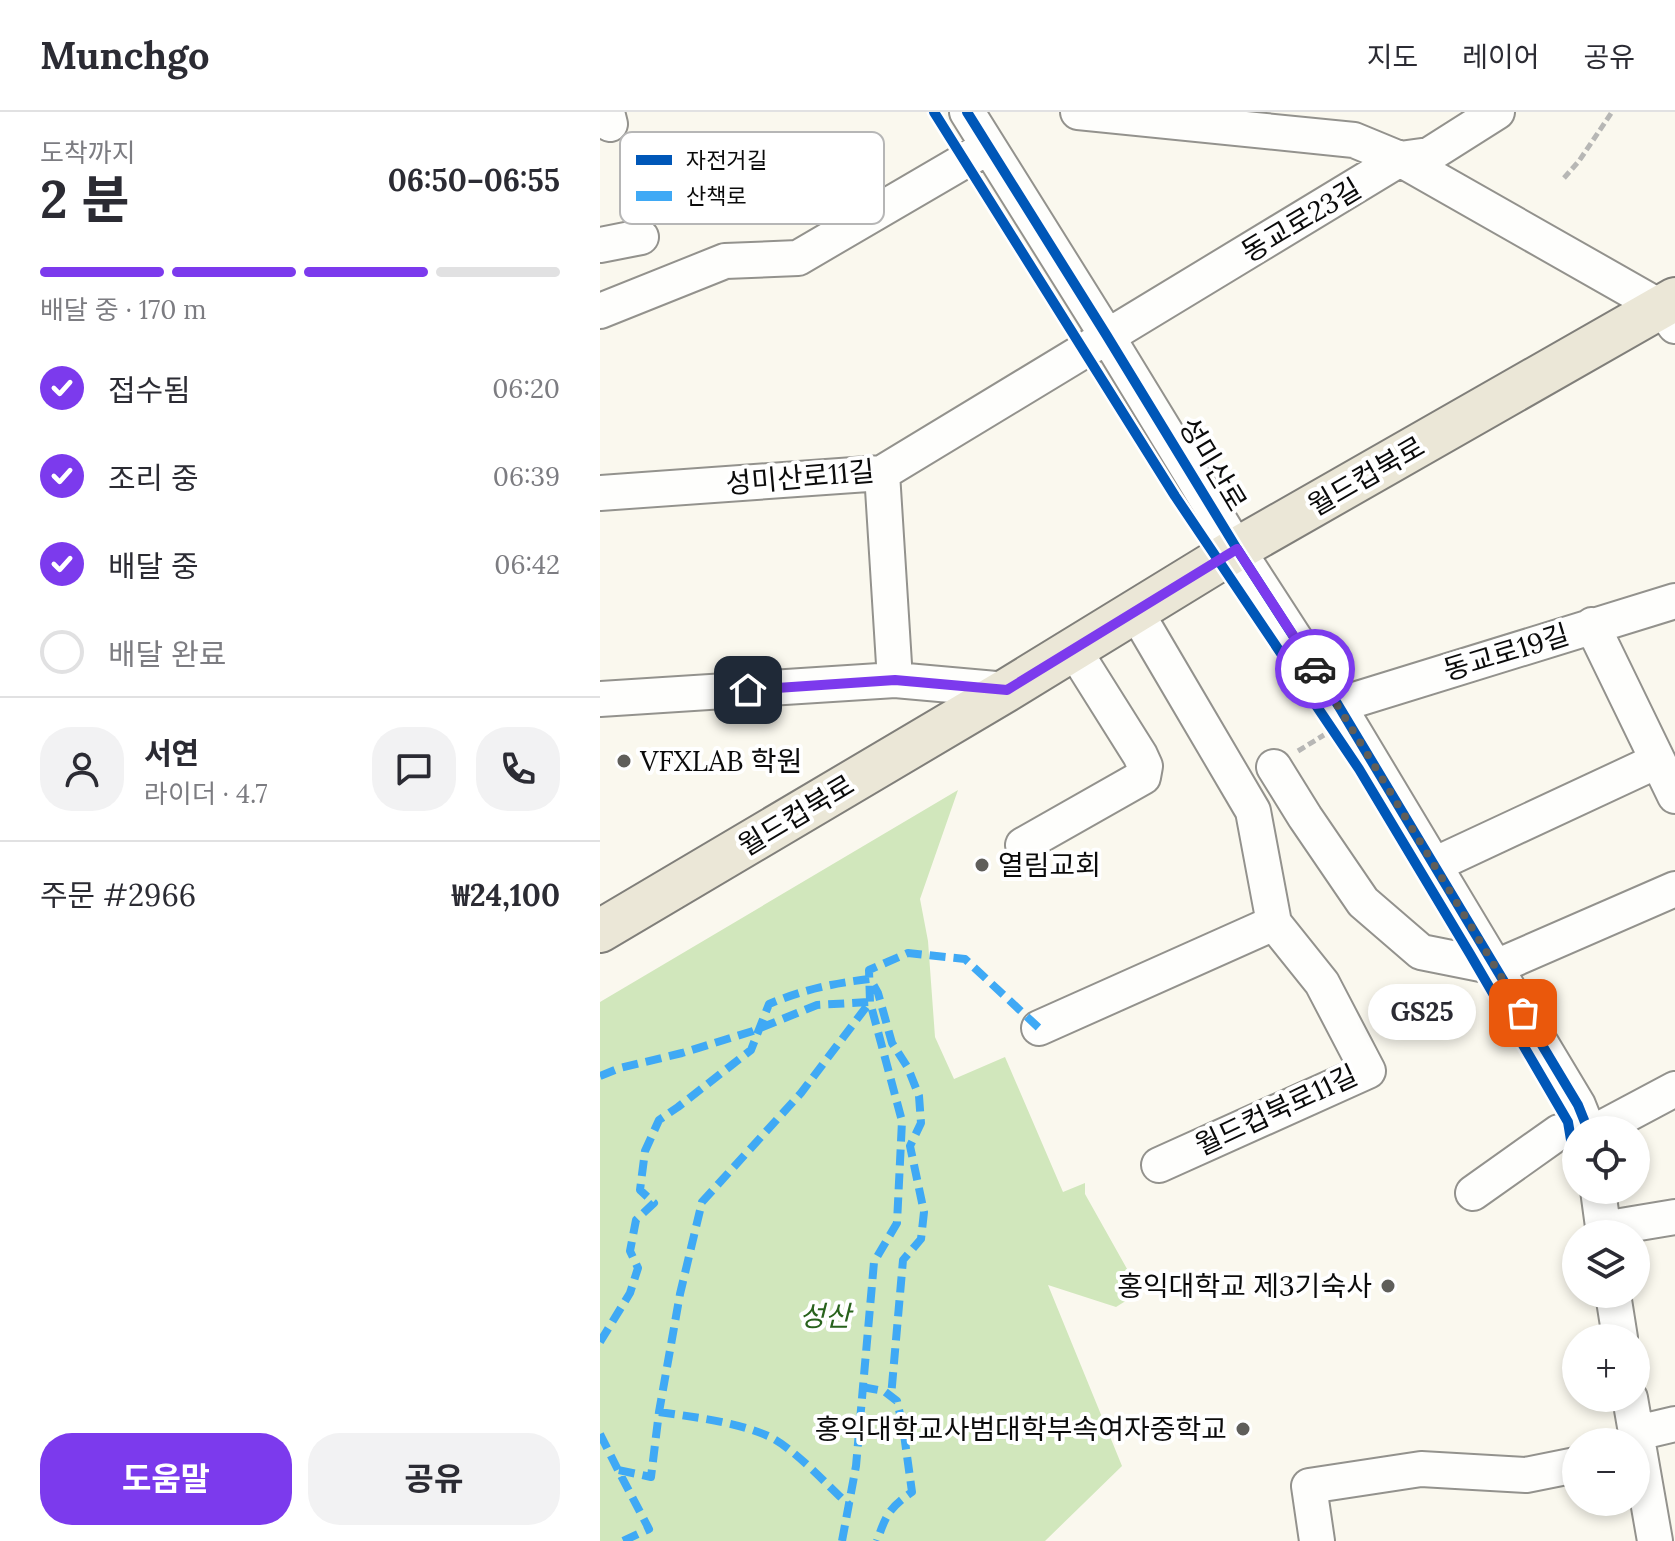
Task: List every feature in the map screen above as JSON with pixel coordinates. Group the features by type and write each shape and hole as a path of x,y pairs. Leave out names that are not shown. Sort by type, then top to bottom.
{"main road":[{"name":"월드컵북로","path":"600,931 1074,650 1237,549 1671,311"}],"street":[{"name":"성미산로","path":"967,112 1237,549 1342,712 1578,1105 1576,1116"},
{"path":"1078,112 1354,140 1400,159"},
{"name":"동교로23길","path":"1107,336 1400,159 1429,155 1497,112"},
{"path":"884,208 988,147"},
{"name":"월드컵북로","path":"1400,159 1671,311"},
{"path":"600,311 725,261 798,258 856,224"},
{"path":"600,245 641,237"},
{"name":"성미산로11길","path":"600,493 882,473 1107,336"},
{"path":"882,473 895,680"},
{"name":"동교로19길","path":"1342,712 1592,625 1675,601"},
{"name":"월드컵북로11길","path":"1136,612 1253,811 1274,923 1322,983 1368,1071 1159,1165"},
{"path":"1592,625 1675,796"},
{"path":"1023,845 1143,777 1145,766 1140,755 1074,650"},
{"path":"600,699 895,680 1007,690"},
{"path":"1434,865 1657,761"},
{"path":"1274,767 1363,902 1421,952 1496,967 1675,889"},
{"path":"1039,1028 1274,923"},
{"path":"1624,1116 1675,1089"},
{"name":"성미산로","path":"1473,1193 1562,1138"},
{"path":"1650,1222 1675,1217"},
{"path":"1650,1440 1675,1424"},
{"path":"1317,1541 1309,1486 1421,1469 1526,1475 1562,1468"},
{"path":"1650,1513 1655,1541"}],"path":[{"path":"1564,178 1612,112"},
{"path":"1274,767 1342,712"}],"green space":[{"name":"성산","path":"958,790 920,899 928,941 935,1037 954,1079 1005,1057 1063,1192 1085,1183 1085,1194 1140,1292 1116,1307 1048,1285 1122,1466 1045,1541 600,1541 600,1002"}],"marked path":[{"path":"842,1541 856,1466 874,1262 897,1223 902,1121 870,1002 869,970 908,953 965,959 1039,1028"},
{"path":"600,1342 630,1293 638,1268 630,1251 636,1220 654,1203 640,1190 645,1151 659,1120 751,1050 769,1004 818,988 870,979 878,993 892,1043 908,1068 919,1096 921,1123 910,1146 924,1212 921,1239 903,1260 891,1397"},
{"path":"600,1076 753,1031 817,1005 870,1002 801,1093 702,1202 680,1294 651,1477 618,1470 649,1529 623,1541"},
{"path":"862,1387 884,1391 897,1401 912,1492 889,1513 877,1541"},
{"path":"659,1412 729,1424 768,1436 799,1458 849,1505"},
{"path":"600,1434 618,1470"}],"cycle path":[{"path":"934,112 1175,496 1359,769 1564,1116"},
{"path":"967,112 1237,549 1338,705 1582,1116"}],"way so far":[{"path":"1315,669 1523,1013"}],"place":[{"name":"VFXLAB 학원","path":"624,761"},
{"name":"열림교회","path":"982,865"},
{"name":"GS25","path":"1523,1013"},
{"name":"홍익대학교 제3기숙사","path":"1388,1286"},
{"name":"홍익대학교사범대학부속여자중학교","path":"1243,1429"}],"route":[{"path":"748,690 895,680 1007,690 1237,549 1315,669"}]}
